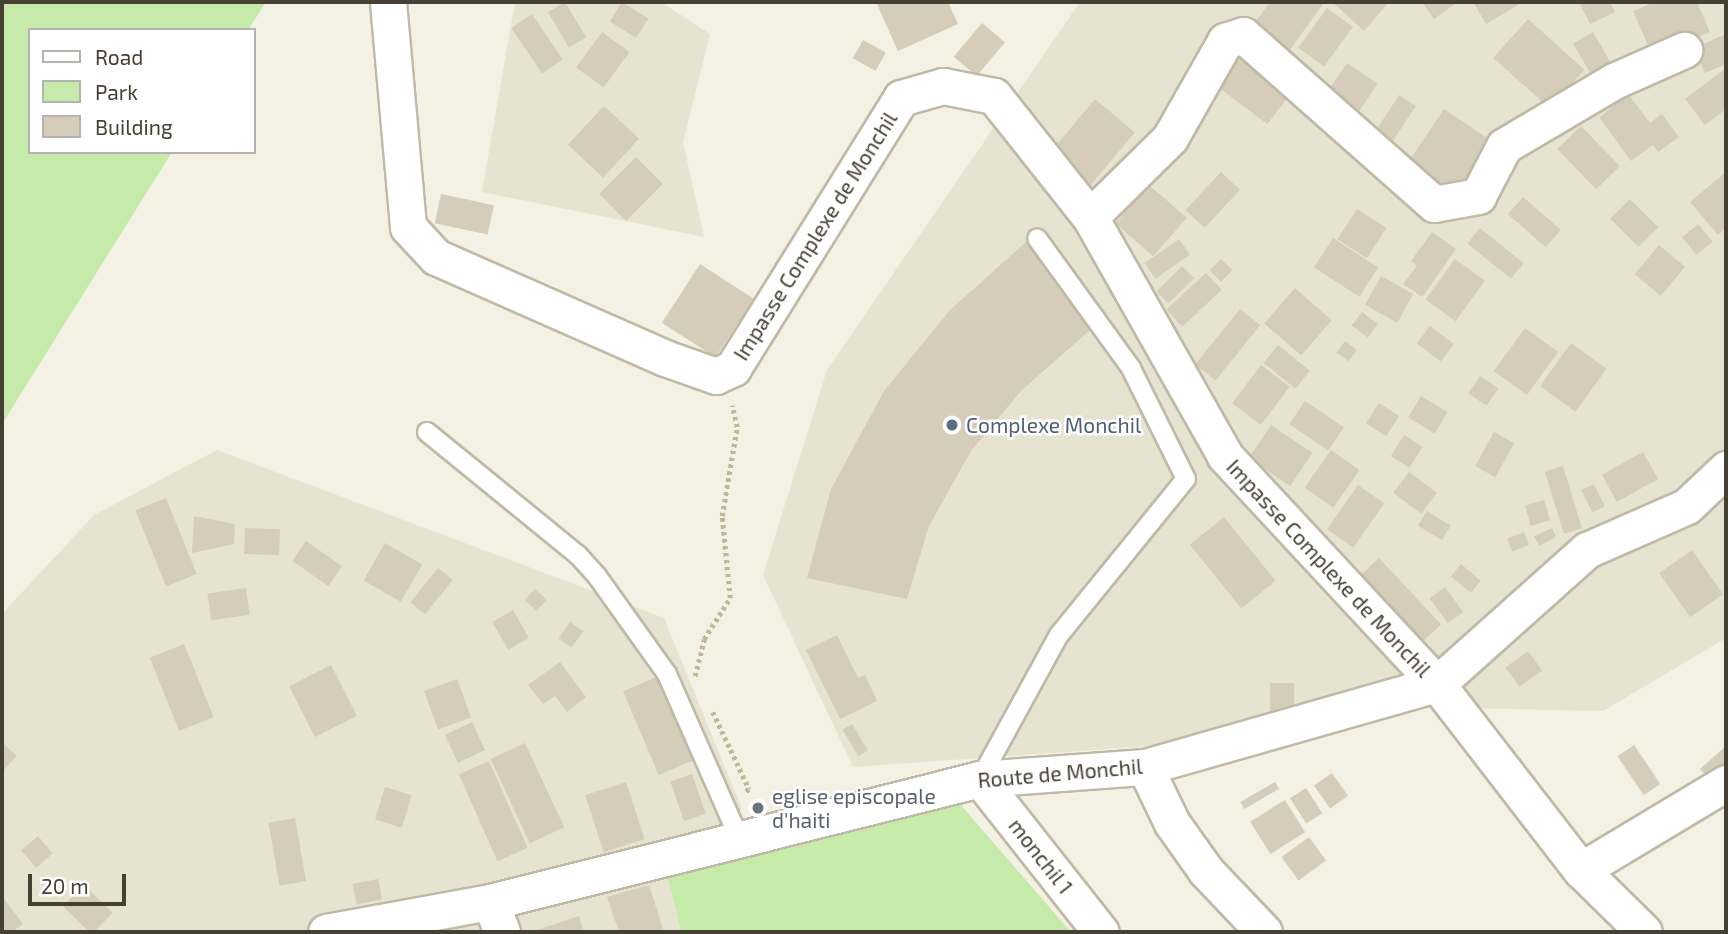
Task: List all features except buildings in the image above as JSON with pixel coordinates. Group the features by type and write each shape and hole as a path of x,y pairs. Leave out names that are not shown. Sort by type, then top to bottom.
{"street":[{"name":"Impasse Complexe de Monchil","path":"388,2 408,227 436,257 665,358 716,376 733,368 901,98 943,86 995,96 1090,217 1224,456 1437,684 1581,870"},
{"path":"1090,217 1170,138 1226,41 1244,35 1434,204 1478,196 1504,146 1614,81 1684,50"},
{"name":"Route de Monchil","path":"326,932 496,917 740,840 980,779 1145,767 1437,684 1587,550 1687,506 1726,469"},
{"path":"1145,767 1172,823 1206,871 1264,932"},
{"name":"monchil 1","path":"980,779 1101,932"},
{"path":"1643,932 1581,870 1726,783"}],"lane":[{"path":"980,779 1059,635 1186,479 1131,368 1037,238"},
{"path":"427,432 578,555 597,576 667,674 740,840"}],"path":[{"path":"693,688 704,639 730,598 722,516 737,427 730,395 733,368"},
{"path":"706,704 720,720 749,789 740,798"}],"shaded area":[{"path":"515,2 661,2 710,34 683,142 704,237 482,192"},
{"path":"1080,2 1726,2 1726,638 1603,711 1414,707 1220,741 853,767 763,575 827,370"},
{"path":"217,450 664,618 742,809 668,878 681,932 2,932 2,614 94,515"}],"green space":[{"path":"2,2 266,2 249,28 28,28 28,154 171,154 2,424"},
{"path":"959,803 1071,932 681,932 668,878"}],"place":[{"name":"Complexe Monchil","path":"952,425"},
{"name":"eglise episcopale d'haiti","path":"758,808"}]}
